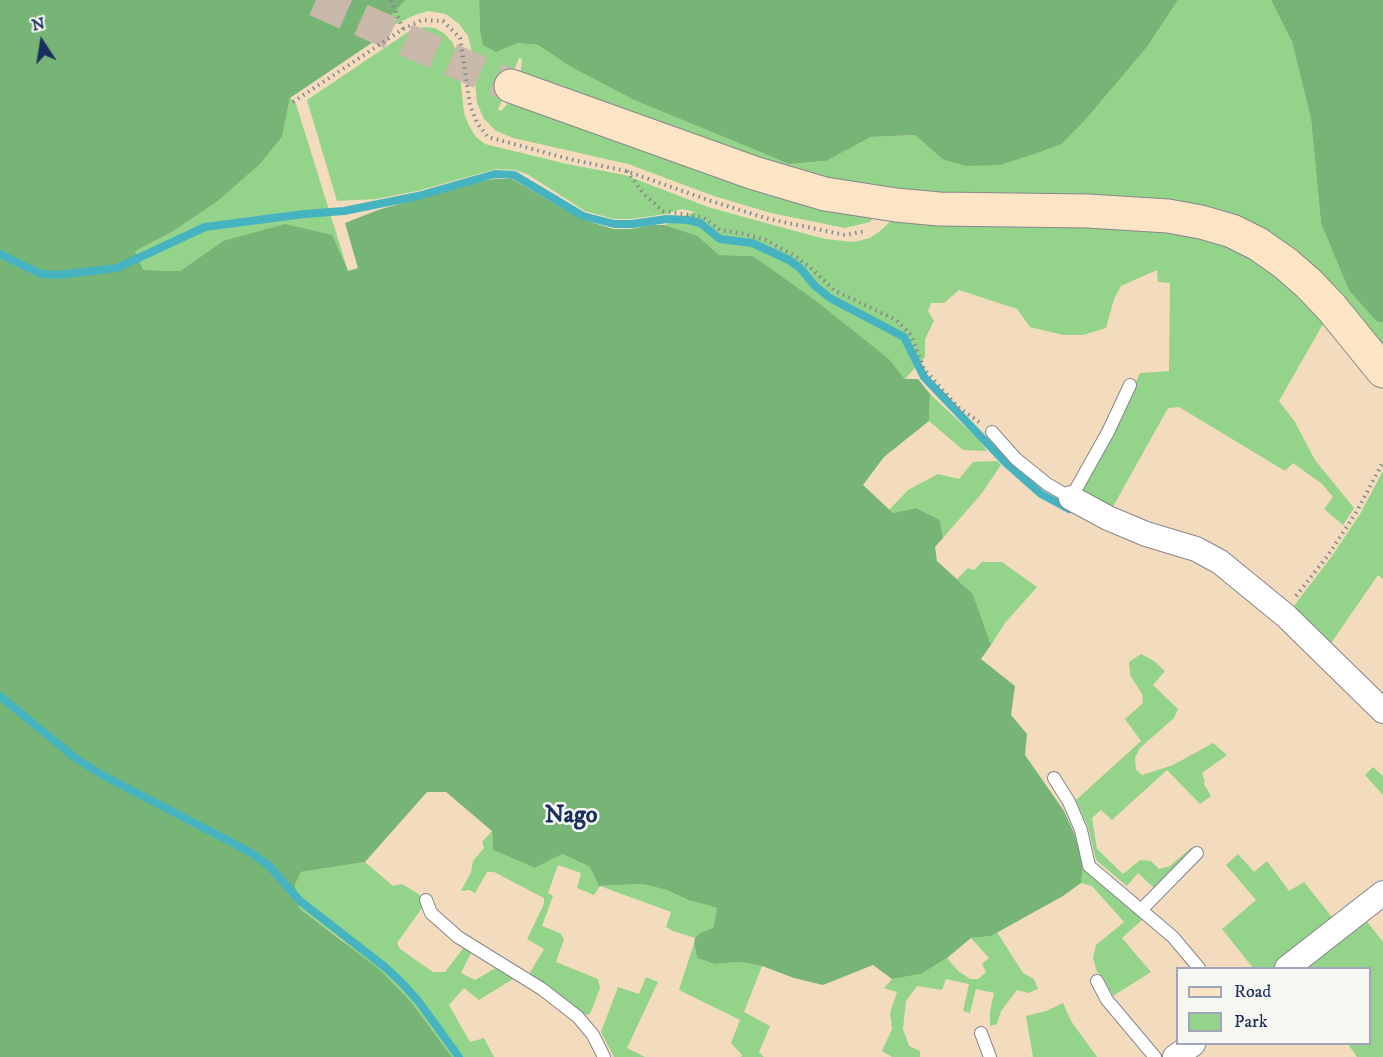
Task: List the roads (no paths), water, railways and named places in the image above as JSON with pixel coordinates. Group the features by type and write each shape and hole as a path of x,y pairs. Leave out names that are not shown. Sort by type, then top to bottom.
{"street":[{"path":"511,86 754,173 825,194 896,205 939,208 1139,213 1201,222 1232,231 1258,244 1285,262 1308,283 1331,307 1383,371"},
{"path":"1071,498 1108,518 1146,534 1196,549 1220,562 1282,613 1383,711"},
{"path":"1290,967 1383,893"},
{"path":"1175,1057 1192,1045"}],"lane":[{"path":"992,432 1016,459 1047,484 1071,498 1108,432 1130,385"},
{"path":"1054,778 1069,802 1081,830 1089,866 1173,937 1197,967"},
{"path":"1142,909 1197,853"},
{"path":"426,900 431,913 458,937 542,989 578,1017 593,1035 604,1057"},
{"path":"1097,981 1107,1000 1155,1057"},
{"path":"981,1033 990,1057"}],"waterway":[{"path":"0,254 41,274 58,275 117,268 205,227 344,211 418,196 495,174 514,175 583,216 614,224 667,219 688,220 700,223 720,239 752,243 789,260 830,298 904,337 924,377 1006,463 1041,494 1069,509"},
{"path":"0,696 74,757 102,775 231,842 269,866 300,901 401,982 419,1002 459,1057"}],"tunnel":[{"path":"316,0 511,86"}],"district":[{"name":"Nago","path":"571,817"}]}
